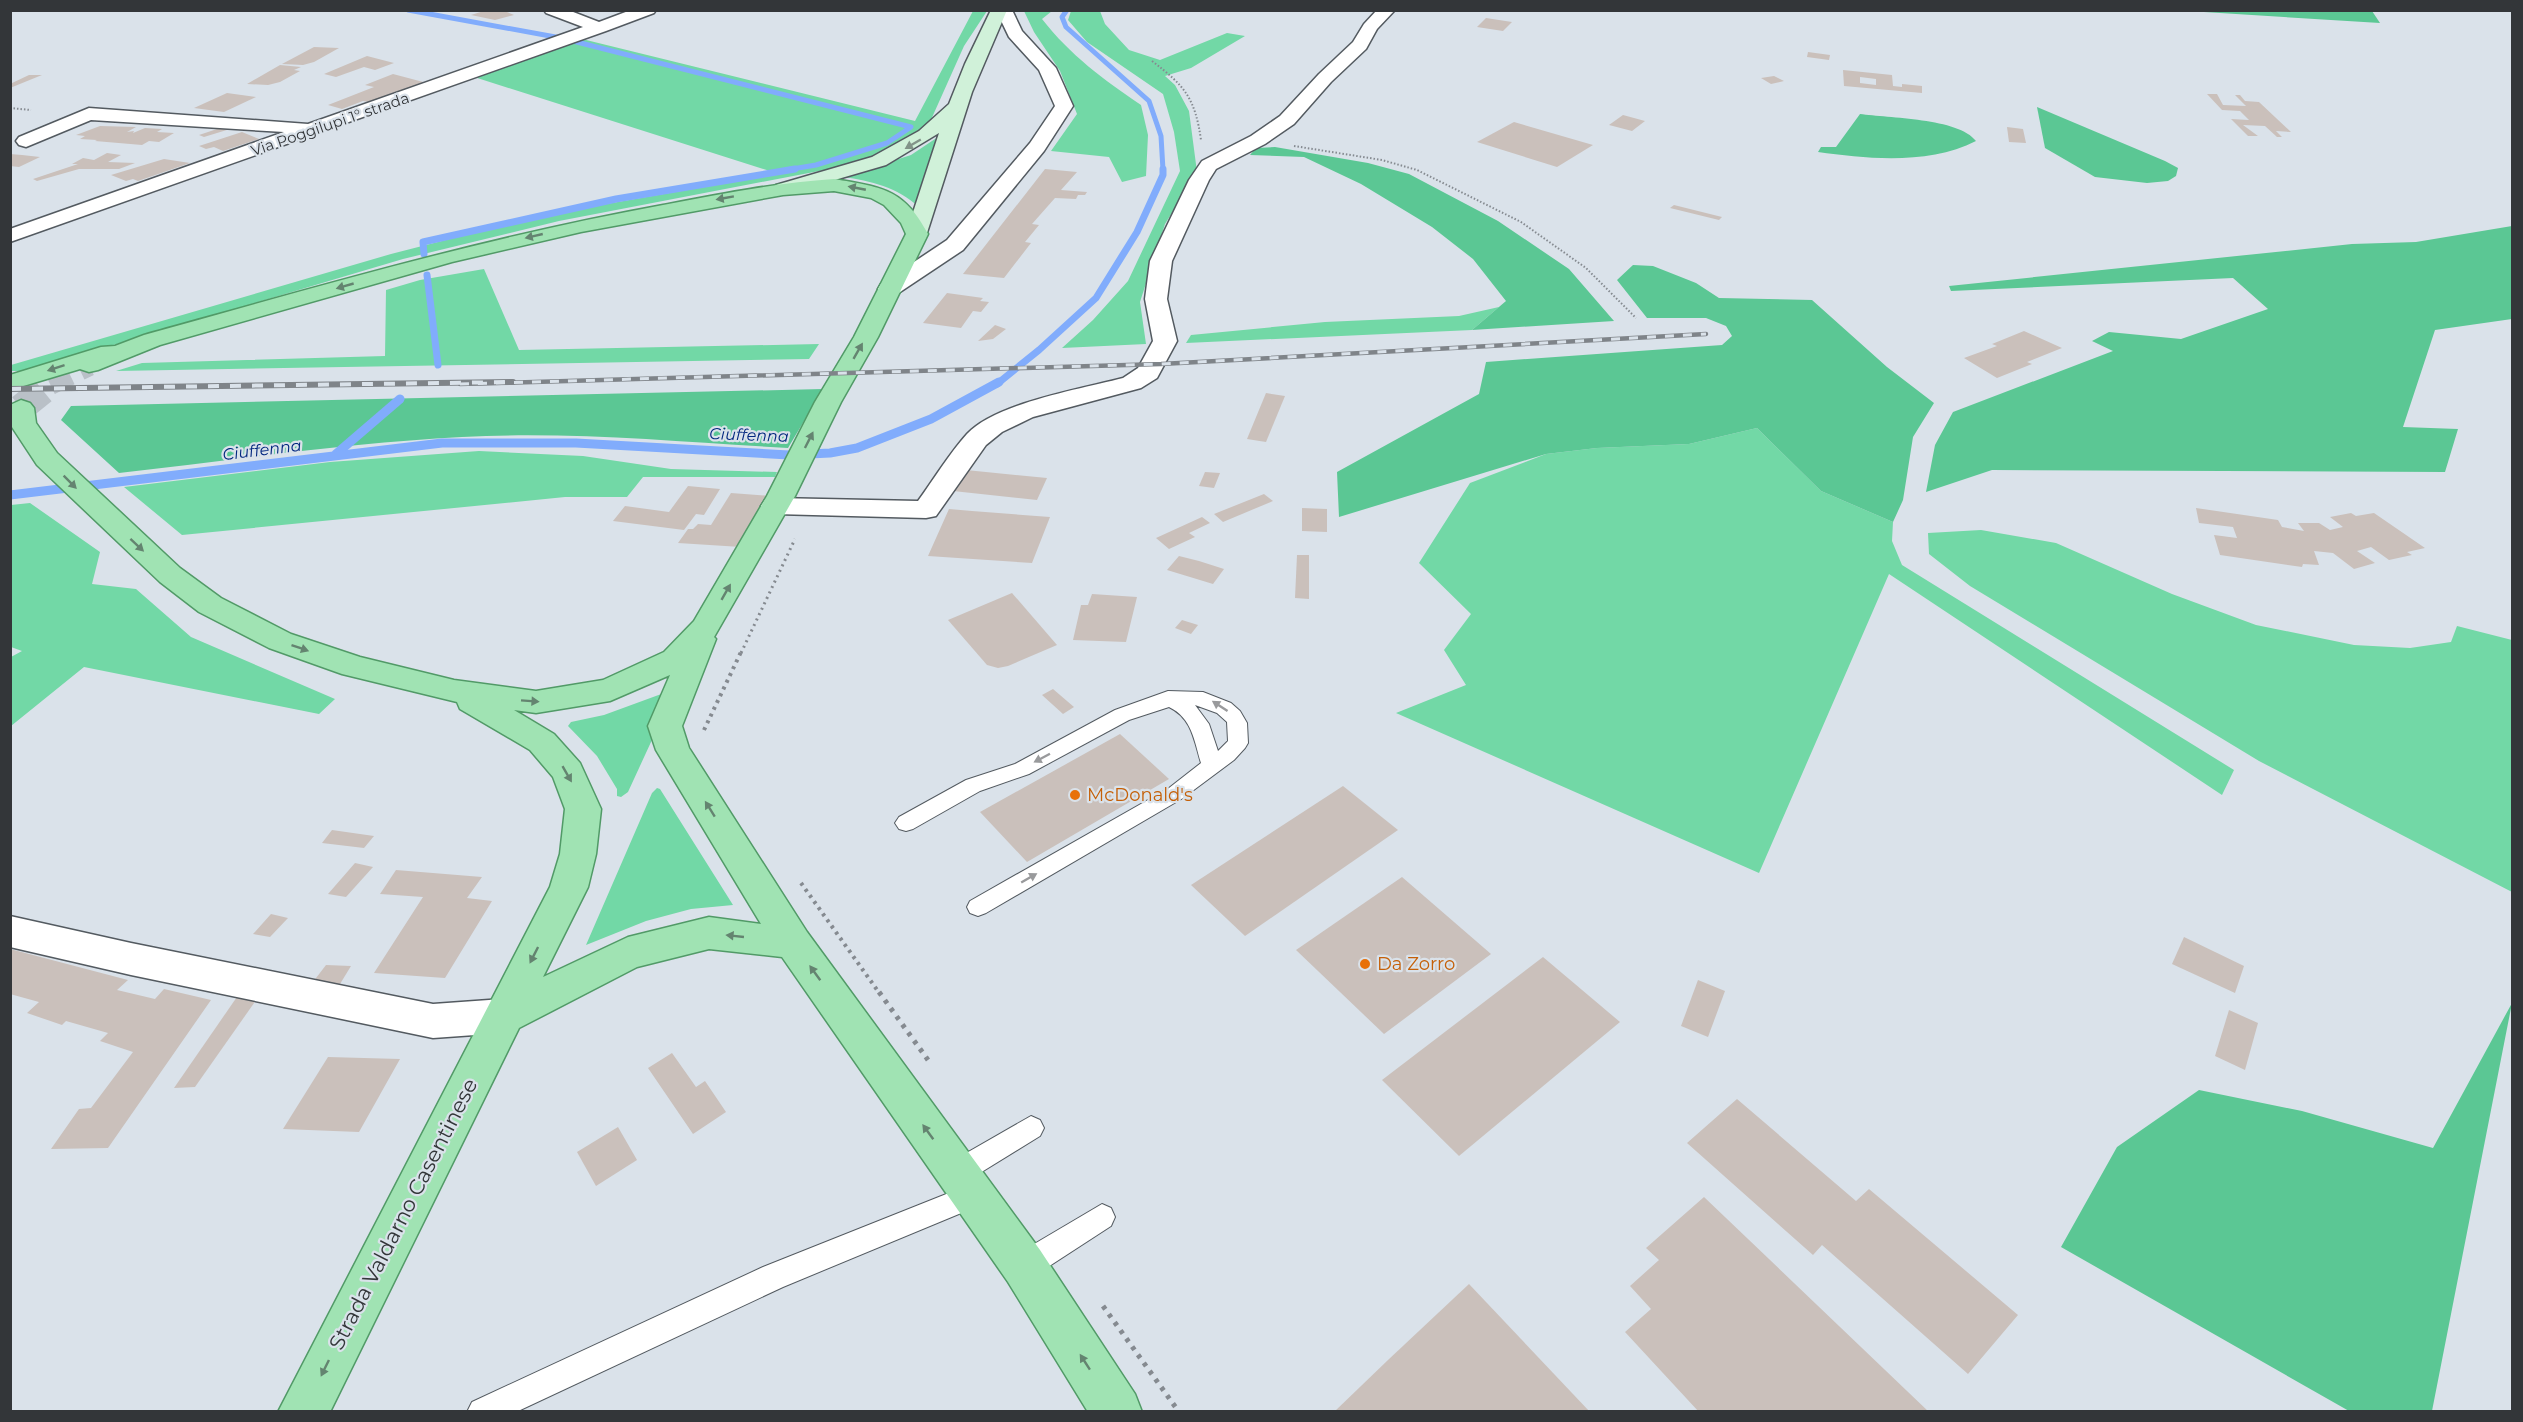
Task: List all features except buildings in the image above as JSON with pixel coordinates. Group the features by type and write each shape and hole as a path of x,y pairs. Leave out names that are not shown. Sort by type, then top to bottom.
{"main road":[{"path":"999,10 980,46 957,106 917,234 866,337 828,402 775,506 706,627 674,699 665,726 673,750 793,943 1024,1266 1117,1412"},
{"path":"783,189 879,161 926,135 957,106"},
{"path":"10,382 447,257 624,217 783,189 834,185 877,193 891,201 910,220 917,234"},
{"path":"89,365 152,340"},
{"path":"21,408 23,423 47,459 170,575 210,605 280,641 353,666 454,691 536,702 610,690 675,659 706,627"},
{"path":"10,451 47,459"},
{"name":"Strada Valdarno Casentinese","path":"303,1412 569,888 578,855 583,809 568,772 542,742 508,720 454,691"},
{"path":"503,1016 628,953 710,933 793,943"}],"street":[{"path":"552,10 600,28"},
{"name":"Via Poggilupi 1° strada","path":"10,236 648,10"},
{"path":"889,290 955,245 1037,147 1064,106 1047,68 1015,33 1004,10"},
{"path":"775,506 926,510 977,439 993,426 1024,412 1132,383 1148,373 1165,341 1156,299 1161,261 1199,180 1209,165 1258,140 1287,120 1324,78 1360,45 1370,27 1387,10"},
{"path":"26,141 89,114 316,129"},
{"path":"10,931 131,959 433,1021 503,1016"}],"lane":[{"path":"906,823 982,782 1020,770 1137,708 1168,698 1204,697 1231,714 1239,725 1238,743 1227,755 1176,793 978,907"},
{"path":"1168,698 1189,708 1198,719 1212,765"},
{"path":"482,1412 773,1277 966,1184 1031,1128"},
{"path":"1024,1266 1102,1217"}],"path":[{"path":"1152,61 1182,83 1198,111 1202,155 1209,165"},
{"path":"1258,140 1382,160 1417,170 1521,222 1586,268 1636,318"},
{"path":"699,740 811,506"},
{"path":"795,874 932,1066"},
{"path":"1097,1298 1179,1412"}],"green space":[{"path":"973,11 987,11 964,46 930,122 915,135 887,152 840,167 559,221 403,259 26,371 11,371 11,365 391,254 543,215 779,174 471,76 578,38 915,121"},
{"path":"1024,11 1052,11 1042,19 1064,44 1101,76 1141,105 1148,135 1146,176 1122,182 1109,157 1051,151 1077,114 1060,71 1034,32"},
{"path":"1071,11 1100,11 1105,24 1129,50 1160,60 1227,33 1245,36 1191,68 1165,76 1175,85 1189,111 1197,172 1165,224 1140,302 1146,344 1062,348 1093,320 1128,281 1180,171 1174,132 1163,94 1087,42 1068,20"},
{"path":"2188,11 2372,11 2380,23"},
{"path":"2037,107 2165,161 2178,168 2176,176 2168,181 2147,183 2095,177 2045,148"},
{"path":"1860,114 1939,123 1967,133 1976,141 1958,149 1919,157 1857,157 1818,152 1821,147 1836,147"},
{"path":"941,135 919,207 902,194 883,186 843,177 911,155"},
{"path":"1275,147 1368,163 1409,174 1498,221 1569,269 1614,321 1472,330 1506,301 1473,259 1432,227 1361,184 1304,157 1250,155 1256,148"},
{"path":"2512,226 2512,319 2435,330 2403,427 2458,429 2445,472 1992,470 1926,492 1935,445 1953,412 2113,351 2092,341 2109,332 2181,339 2268,309 2233,278 1951,291 1949,286 2352,244 2416,242"},
{"path":"1633,265 1653,266 1696,283 1719,298 1812,300 1887,367 1934,403 1913,437 1903,500 1893,522 1821,491 1757,428 1689,444 1597,448 1546,454 1339,517 1337,472 1479,394 1486,362 1722,345 1732,336 1726,326 1706,318 1647,318 1617,280"},
{"path":"484,269 519,350 819,344 809,359 116,371 142,363 385,356 386,290 420,280"},
{"path":"1499,307 1472,330 1186,343 1191,335 1325,322 1459,316"},
{"path":"823,389 788,448 584,436 462,437 333,448 119,473 61,420 71,406"},
{"path":"1757,428 1821,491 1893,522 1892,541 1902,565 2234,770 2222,795 1889,574 1759,873 1396,713 1466,685 1444,650 1471,614 1419,563 1470,483 1546,454 1597,448 1689,444"},
{"path":"479,451 583,456 671,469 777,472 775,477 643,477 627,497 565,497 182,535 124,487 330,462"},
{"path":"30,503 100,552 92,584 136,589 191,637 335,699 319,714 84,667 11,726 11,657 22,651 11,647 11,505"},
{"path":"1981,530 2056,543 2172,594 2256,625 2354,645 2410,648 2451,642 2457,626 2512,640 2512,892 2259,761 1970,586 1929,554 1928,533"},
{"path":"664,693 657,729 628,792 621,797 617,796 617,789 597,756 568,726 571,722 604,715"},
{"path":"657,788 660,789 733,905 691,909 646,921 586,945 652,793"},
{"path":"2512,1003 2432,1411 2349,1411 2061,1247 2117,1147 2199,1090 2302,1111 2433,1148"}],"waterway":[{"path":"408,10 561,38 911,127 887,143 816,165 786,170"},
{"name":"Ciuffenna","path":"1067,10 1062,17 1066,27 1149,101 1161,136 1163,170"},
{"path":"424,254 423,242 616,199 795,169"},
{"name":"Ciuffenna","path":"997,384 1039,350 1096,298 1137,232 1163,175 1163,170"},
{"path":"427,275 438,365"},
{"name":"Ciuffenna","path":"10,495 442,443 576,443 789,455 830,453 857,448 931,419 999,382"},
{"path":"336,454 400,399"}],"tunnel":[{"path":"51,383 89,365"},
{"path":"21,408 51,383"}],"railway":[{"path":"460,384 1161,364 1706,334"},
{"path":"10,389 513,382"}],"place":[{"name":"McDonald's","path":"1075,795"},
{"name":"Da Zorro","path":"1365,964"}]}
